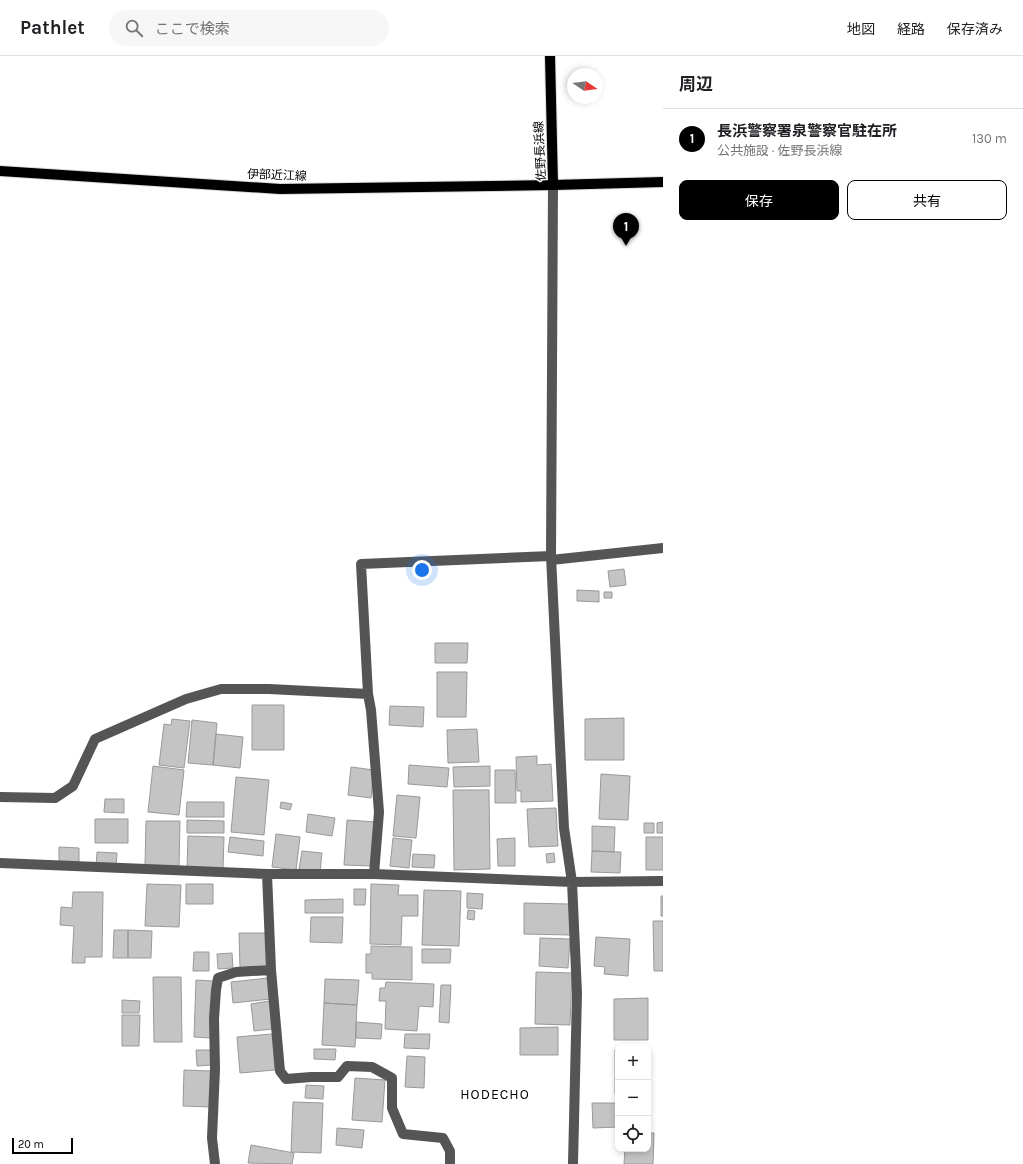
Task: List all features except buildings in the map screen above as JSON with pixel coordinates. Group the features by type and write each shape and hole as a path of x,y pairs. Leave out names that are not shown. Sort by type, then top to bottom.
{"main road":[{"name":"佐野長浜線","path":"550,56 553,185 663,182"},
{"name":"伊部近江線","path":"0,171 280,189 553,185"}],"street":[{"path":"553,185 551,558 564,828 572,882 577,993 573,1164"},
{"path":"374,874 379,812 371,710 368,694 361,564 551,558 663,548"},
{"path":"0,797 55,798 73,786 95,739 186,698 221,689 269,689 368,694"},
{"path":"0,863 267,874 374,874 572,882 663,881"},
{"path":"267,874 271,970 280,1071 286,1079 338,1077 347,1066 372,1067 392,1078 392,1108 403,1134 443,1138 450,1151 450,1164"},
{"path":"214,1164 212,1138 215,1069 214,1020 218,978 236,972 271,970"}],"place":[{"name":"長浜警察署泉警察官駐在所","path":"626,246"}],"district":[{"name":"HODECHO","path":"495,1094"}]}
